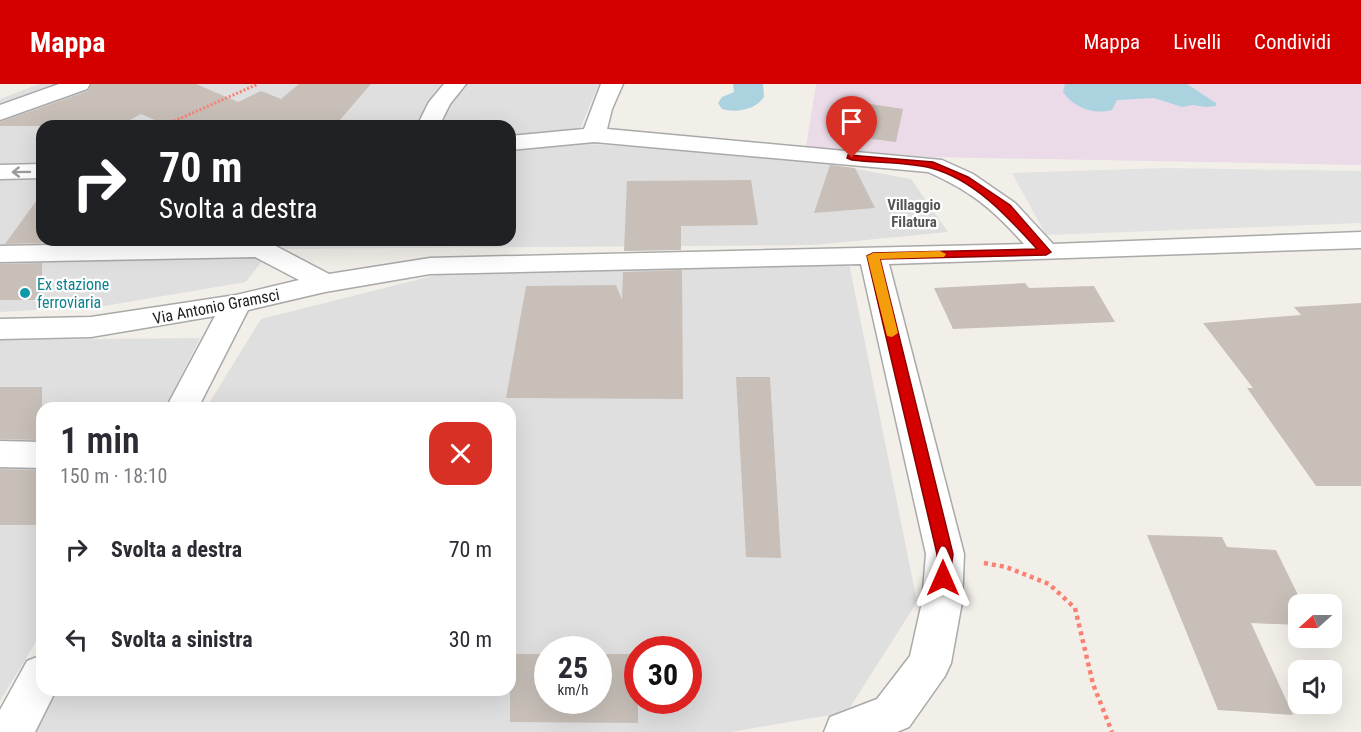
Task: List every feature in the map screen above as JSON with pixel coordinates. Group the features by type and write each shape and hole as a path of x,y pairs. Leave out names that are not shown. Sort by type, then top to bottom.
{"street":[{"path":"0,113 79,84"},
{"path":"431,120 440,102 455,84"},
{"path":"594,135 601,109 612,84"},
{"path":"516,142 594,135 933,165 964,179 1006,208 1046,252"},
{"path":"0,172 36,171"},
{"name":"Via Antonio Gramsci","path":"0,328 91,327 236,304 325,283 430,253 873,256 1361,240"},
{"path":"0,254 260,249 325,283"},
{"path":"846,732 893,713 930,663 942,602 945,554 873,256"},
{"path":"185,402 236,304"},
{"path":"0,454 36,455"},
{"path":"12,732 36,686"}],"path":[{"path":"177,120 258,84"},
{"path":"945,554 1006,567 1049,584 1075,608 1093,684 1112,732"}],"shaded area":[{"path":"39,84 599,84 574,143 790,157 911,179 948,232 815,245 271,249 246,282 104,306 0,312 0,99"},
{"path":"816,84 1361,84 1361,165 929,157 806,147"},
{"path":"1166,168 1361,171 1361,223 1046,235 1012,173"},
{"path":"848,258 917,602 847,712 731,732 28,732 47,696 516,696 516,402 210,402 261,319 448,272"},
{"path":"200,338 168,402 36,402 36,642 0,701 0,340"}],"water":[{"path":"1065,84 1187,84 1216,103 1216,106 1182,107 1154,98 1117,100 1112,110 1091,111 1068,98 1063,92"}],"building":[{"path":"92,84 196,84 238,102 261,91 281,99 299,84 371,84 340,120 155,120 141,114 130,120 36,120 36,126 0,126 0,122 88,91"},
{"path":"851,101 903,109 896,142 840,135"},
{"path":"830,165 855,168 875,208 814,213"},
{"path":"751,180 758,225 681,226 681,250 624,251 627,181"},
{"path":"36,201 36,243 5,244"},
{"name":"Ex stazione ferroviaria","path":"42,263 42,300 0,300 0,264"},
{"path":"682,270 683,399 506,398 526,286 616,285 622,300 623,272"},
{"path":"1025,283 1029,288 1094,286 1115,322 953,329 934,288"},
{"path":"1361,303 1361,486 1316,486 1247,388 1253,388 1203,323 1301,315 1294,307"},
{"path":"736,377 770,377 781,558 746,557"},
{"path":"0,387 42,387 42,402 36,402 36,440 0,439"},
{"path":"0,469 36,470 36,525 0,525"},
{"path":"1147,535 1222,537 1227,547 1276,550 1298,594 1288,594 1288,625 1251,623 1288,704 1288,714 1293,715 1218,710"},
{"path":"516,654 534,654 534,714 612,714 612,654 624,654 624,714 638,714 638,723 510,722 510,696 516,696"}],"waterway":[{"path":"733,103 749,97 748,84"}],"slow traffic":[{"path":"892,333 873,256 940,254"}],"place":[{"name":"Ex stazione ferroviaria","path":"25,293"}],"district":[{"name":"Villaggio Filatura","path":"914,214"}],"route":[{"path":"852,158 933,165 964,179 1006,208 1046,252 873,256 945,554 943,578"}]}
